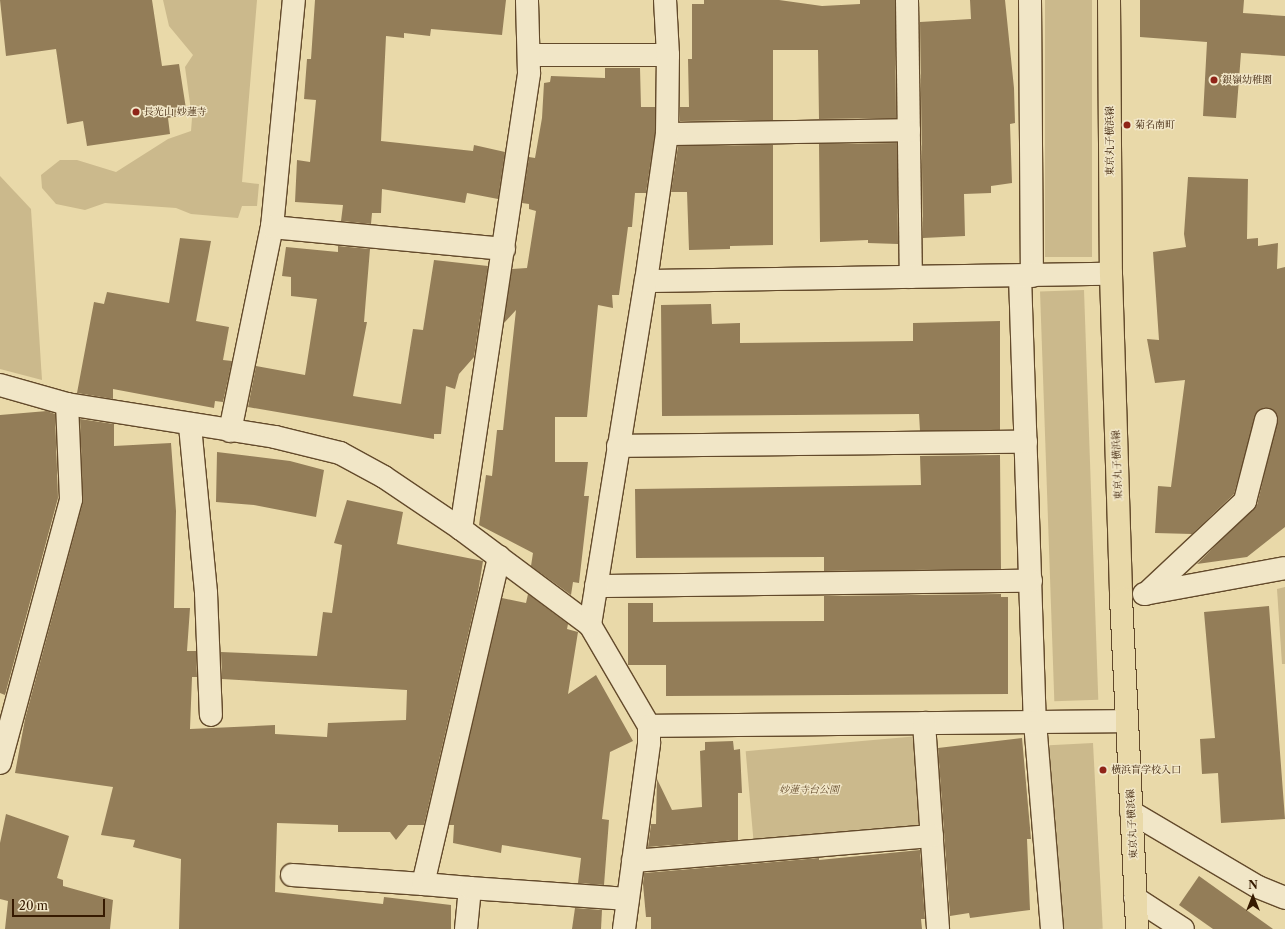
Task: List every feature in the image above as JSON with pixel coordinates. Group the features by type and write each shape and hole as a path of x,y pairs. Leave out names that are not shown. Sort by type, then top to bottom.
{"main road":[{"name":"東京丸子横浜線","path":"1109,0 1111,274 1121,598 1137,929"}],"street":[{"path":"230,431 272,227 294,0"},
{"path":"461,529 504,250 529,73 527,0"},
{"path":"590,625 646,281 667,134 668,55 665,0"},
{"path":"907,0 911,277"},
{"path":"1030,0 1026,276 1026,442 1035,722 1052,929"},
{"path":"529,55 668,55"},
{"path":"667,134 909,130"},
{"path":"272,227 504,250"},
{"path":"646,281 1111,274"},
{"path":"0,385 66,404 190,426 275,437 340,453 384,477 461,529 590,625 649,726 649,743 624,929"},
{"path":"0,763 71,499 66,404"},
{"path":"1146,594 1245,501 1266,420"},
{"path":"190,426 206,594 211,714"},
{"path":"618,446 1026,442"},
{"path":"423,884 499,557"},
{"path":"1121,598 1285,568"},
{"path":"596,586 1030,581"},
{"path":"649,726 1127,721"},
{"path":"924,723 938,929"},
{"path":"1131,812 1258,887 1285,898"},
{"path":"633,861 932,836"},
{"path":"292,875 628,899"},
{"path":"466,929 470,888"},
{"path":"1135,898 1183,929"}],"green space":[{"path":"163,0 257,0 242,182 259,184 257,206 242,206 238,218 191,214 176,208 105,203 85,210 56,204 42,188 41,175 60,160 77,160 116,172 168,139 191,131 192,118 185,67 193,55 169,26"},
{"path":"1045,0 1092,0 1092,257 1045,257"},
{"path":"0,176 31,209 42,380 0,369"},
{"path":"1084,290 1098,700 1054,701 1040,292"},
{"path":"1285,587 1285,664 1282,664 1277,589"},
{"name":"妙蓮寺台公園","path":"919,736 927,829 754,844 746,751"},
{"path":"1093,743 1103,929 1059,929 1049,745"}],"building":[{"path":"0,0 152,0 162,66 179,64 187,115 168,118 170,134 87,146 83,121 67,124 56,49 6,56"},
{"path":"315,0 506,0 502,35 431,29 430,36 404,33 404,38 386,36 381,141 473,151 474,145 505,152 498,199 467,193 465,203 382,189 381,213 372,213 371,224 341,221 343,205 295,202 297,160 310,162 316,100 304,99 307,59 311,59"},
{"path":"704,0 779,0 822,6 860,4 860,0 895,0 896,118 819,119 818,50 773,50 773,120 680,121 680,107 689,107 688,59 692,59 692,4 704,4"},
{"path":"970,0 1005,0 1014,88 1015,123 1010,124 1012,183 991,186 991,193 964,194 965,236 923,238 920,22 971,19"},
{"path":"1140,0 1244,0 1243,13 1285,16 1285,56 1241,53 1236,118 1203,116 1207,42 1140,37"},
{"path":"605,68 640,68 641,107 655,107 655,133 646,193 635,193 632,227 628,227 619,295 612,295 613,308 598,305 587,417 555,417 555,462 588,462 584,496 589,496 579,583 573,582 571,595 531,566 533,553 479,525 486,475 492,476 497,430 503,430 516,310 504,323 512,269 527,268 536,211 529,209 529,204 522,203 529,157 535,158 542,118 544,83 550,82 551,76 605,78"},
{"path":"897,143 898,244 868,243 868,240 820,242 819,144"},
{"path":"773,145 773,245 730,246 730,249 689,250 687,192 671,192 678,146"},
{"path":"1188,177 1248,179 1247,239 1258,238 1258,246 1278,243 1277,269 1285,267 1285,527 1247,557 1197,564 1257,505 1278,417 1269,408 1257,412 1234,494 1192,534 1155,533 1158,486 1171,487 1185,380 1155,383 1147,339 1159,340 1153,252 1186,247 1184,234"},
{"path":"180,238 211,241 196,321 229,327 223,360 232,361 223,402 215,401 214,408 113,389 113,399 77,393 94,302 104,304 107,292 169,303"},
{"path":"338,246 370,249 364,322 367,322 353,396 401,404 413,329 423,330 434,260 488,266 474,357 459,374 455,389 446,386 441,434 434,434 434,439 248,407 256,366 305,375 317,299 291,296 291,277 282,276 286,247 338,252"},
{"path":"711,304 712,324 740,323 740,343 913,341 913,323 1000,321 1000,430 920,431 919,414 662,416 661,305"},
{"path":"47,411 55,414 58,498 5,695 0,693 0,415"},
{"path":"80,419 114,424 114,446 171,443 176,511 174,608 190,608 187,651 196,651 197,677 192,677 190,729 275,725 275,734 327,737 328,723 406,720 407,690 222,679 221,652 317,656 323,612 332,613 342,545 334,543 347,500 403,512 397,544 483,561 478,592 424,825 408,825 396,840 390,832 338,832 338,825 277,823 275,892 383,904 384,897 451,905 451,929 179,929 181,859 133,847 135,840 101,835 113,787 15,773 25,719 83,502"},
{"path":"217,452 290,461 324,470 316,517 254,505 216,502"},
{"path":"1000,455 1001,569 824,571 824,557 636,558 635,489 921,485 920,456"},
{"path":"528,594 568,624 567,629 578,632 568,694 596,675 633,741 610,752 602,819 609,820 604,885 578,883 581,858 502,845 501,853 453,843 454,825 449,825 502,598 526,603"},
{"path":"1001,594 1001,597 1008,597 1008,694 666,696 666,665 628,665 628,603 653,603 653,622 824,621 824,596"},
{"path":"1269,606 1285,819 1221,823 1218,773 1202,774 1200,739 1215,738 1204,612"},
{"path":"1022,738 1031,839 1027,839 1030,910 970,918 969,913 950,916 938,748"},
{"path":"733,741 734,750 740,749 742,793 738,793 738,840 648,847 651,824 656,824 657,779 672,810 702,807 700,751 705,750 705,742"},
{"path":"6,814 69,836 57,878 63,880 63,886 113,900 110,929 5,929 8,901 0,899 0,843"},
{"path":"920,850 925,919 921,919 922,929 651,929 651,917 646,917 643,884 644,873 819,858 819,860"},
{"path":"1199,876 1273,929 1213,929 1179,905"},
{"path":"575,908 602,910 601,929 572,929"}],"place":[{"name":"銀嶺幼稚園","path":"1214,80"},
{"name":"長光山 妙蓮寺","path":"136,112"},
{"name":"菊名南町","path":"1127,125"},
{"name":"横浜盲学校入口","path":"1103,770"}]}
